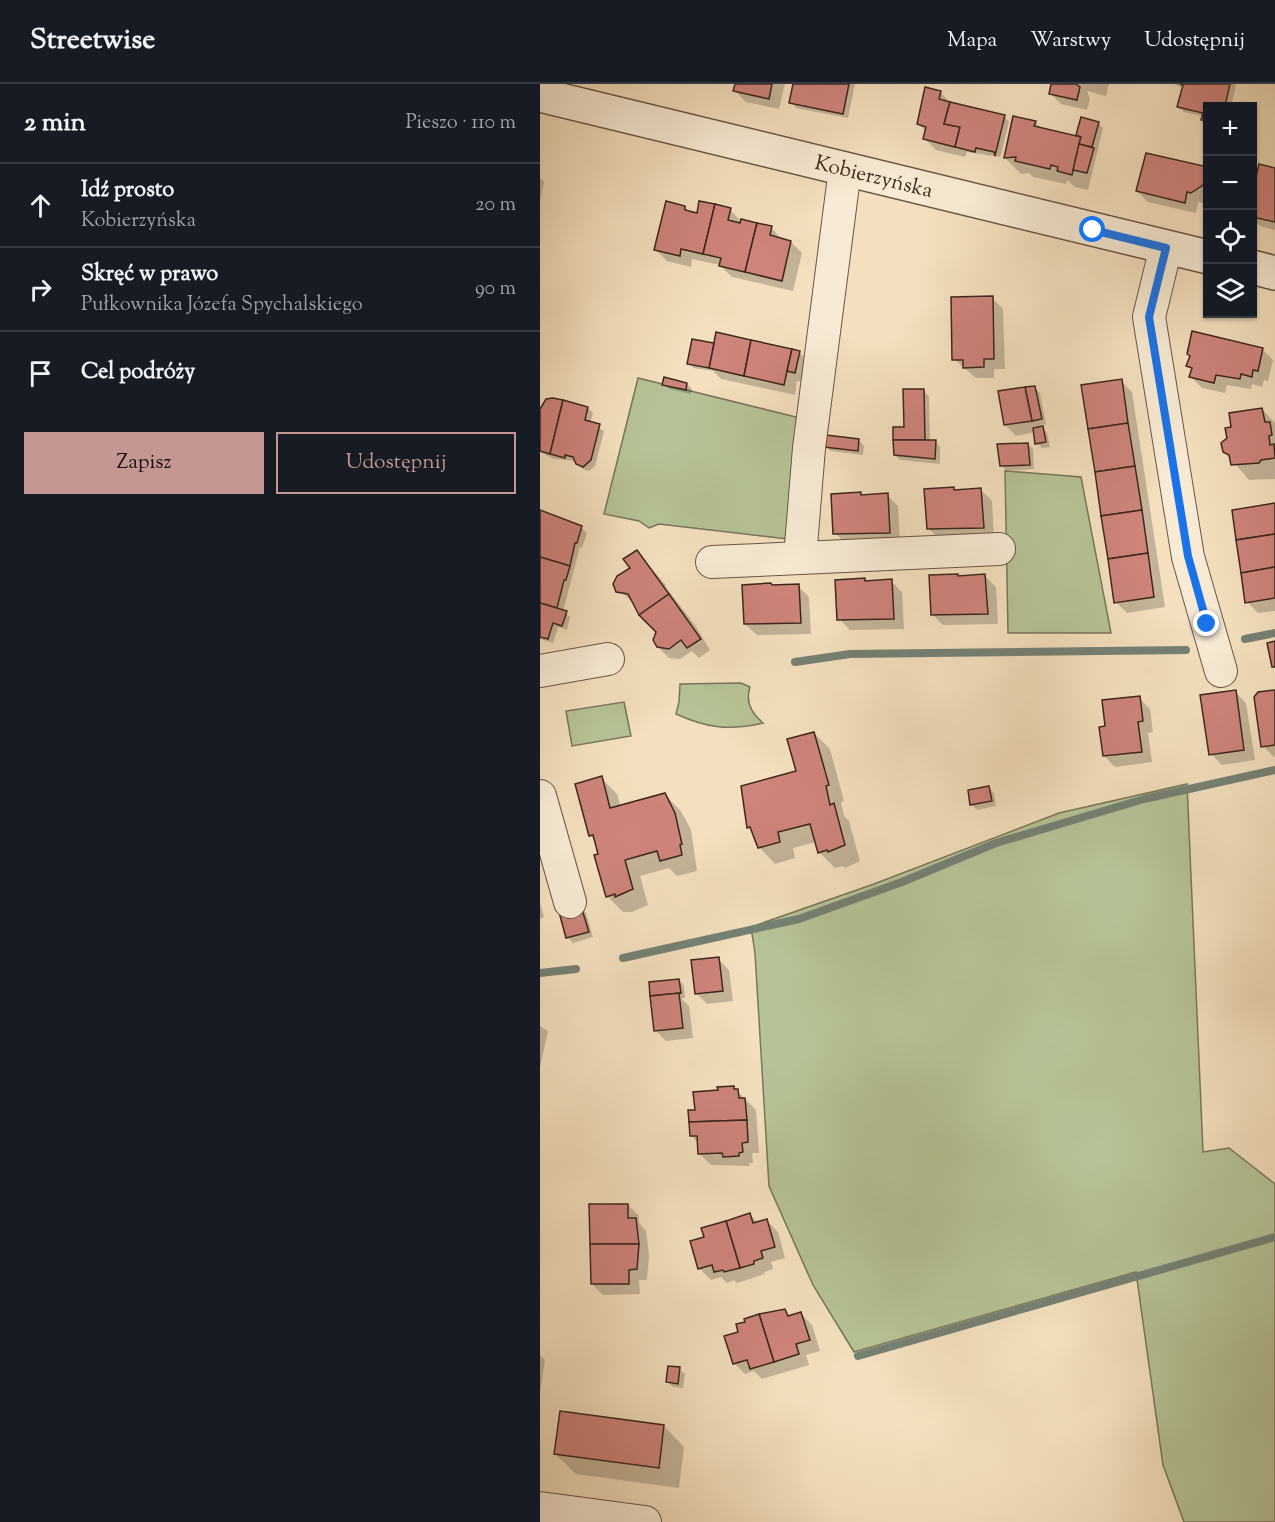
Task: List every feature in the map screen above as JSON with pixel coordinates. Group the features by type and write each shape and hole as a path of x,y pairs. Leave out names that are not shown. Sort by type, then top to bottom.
{"street":[{"name":"Kobierzyńska","path":"540,95 1203,256"},
{"path":"800,558 809,448 845,169"},
{"path":"1166,248 1149,317 1188,556 1221,672"},
{"path":"1257,268 1275,273"},
{"path":"712,562 999,549"},
{"path":"540,671 608,659"},
{"path":"540,796 570,902"},
{"path":"540,1508 645,1522"}],"green space":[{"path":"638,378 804,419 788,539 659,524 649,528 639,521 604,514"},
{"path":"1005,471 1081,477 1111,633 1008,633"},
{"path":"741,683 750,687 748,698 750,707 763,723 739,727 718,727 676,714 680,684"},
{"path":"624,702 631,736 572,746 566,711"},
{"path":"1187,784 1203,1152 1229,1148 1275,1184 1275,1522 1184,1522 1163,1465 1136,1272 854,1352 813,1285 769,1186 755,953 751,927 874,884 1059,813"}],"building":[{"path":"735,84 772,84 769,99 733,91"},
{"path":"793,84 849,84 843,114 789,103"},
{"path":"1051,84 1076,84 1080,87 1077,100 1049,94"},
{"path":"1180,84 1230,84 1226,102 1203,102 1203,113 1177,107 1183,85"},
{"path":"925,87 941,91 939,99 950,102 944,124 960,127 955,147 923,139 926,127 917,124"},
{"path":"950,102 1005,115 995,156 994,152 976,148 975,152 955,147 960,127 944,124"},
{"path":"1013,116 1036,121 1034,126 1081,137 1072,175 1057,171 1058,167 1051,165 1050,169 1015,161 1016,157 1004,158"},
{"path":"1081,117 1099,122 1092,147 1079,144 1081,137 1076,135"},
{"path":"1079,144 1094,148 1087,173 1073,170"},
{"path":"1146,153 1203,166 1203,185 1191,193 1187,192 1185,203 1136,191"},
{"path":"1259,164 1275,168 1275,222 1257,218"},
{"path":"666,201 685,206 685,210 697,213 699,201 715,204 703,254 681,249 680,256 654,250"},
{"path":"715,204 731,208 728,220 740,223 741,219 757,223 745,272 719,266 721,258 703,254"},
{"path":"757,223 772,226 770,235 791,241 782,281 745,272"},
{"path":"993,296 994,359 984,359 984,367 963,368 963,360 952,360 951,297"},
{"path":"1192,331 1263,348 1258,371 1253,370 1252,377 1241,374 1240,379 1216,375 1214,383 1189,377 1192,368 1186,366 1190,356 1187,354"},
{"path":"716,332 751,340 744,376 709,368"},
{"path":"692,339 714,343 709,368 687,364"},
{"path":"751,340 792,349 784,385 744,376"},
{"path":"792,349 800,351 795,373 787,371"},
{"path":"664,377 687,383 686,390 662,385"},
{"path":"1122,379 1128,423 1088,429 1081,385"},
{"path":"1035,386 1042,419 1032,421 1025,387"},
{"path":"1025,387 1032,421 1004,425 998,391"},
{"path":"903,389 924,389 925,440 893,440 893,427 904,427"},
{"path":"546,399 563,400 550,454 540,451 540,409"},
{"path":"563,400 588,407 585,420 600,424 591,460 583,467 576,464 573,457 565,455 565,458 550,454"},
{"path":"1262,408 1265,422 1270,422 1272,435 1269,436 1270,445 1274,444 1275,458 1261,460 1259,463 1231,465 1229,455 1223,452 1221,443 1227,438 1225,428 1231,427 1229,413"},
{"path":"1128,423 1135,466 1095,472 1088,429"},
{"path":"1043,426 1046,442 1035,444 1033,428"},
{"path":"826,435 859,439 858,451 824,447"},
{"path":"893,440 936,440 935,459 894,455"},
{"path":"1028,443 1030,465 1000,466 997,444"},
{"path":"1135,466 1142,510 1101,516 1095,472"},
{"path":"954,487 954,490 981,488 984,528 927,529 924,489"},
{"path":"861,492 861,495 888,493 890,533 833,534 831,494"},
{"path":"1275,503 1275,534 1236,540 1232,510"},
{"path":"540,510 582,526 577,543 575,543 570,566 540,557"},
{"path":"1142,510 1148,553 1108,559 1101,516"},
{"path":"1275,534 1275,567 1241,573 1236,540"},
{"path":"637,550 669,594 639,615 628,594 616,592 613,584 617,576 630,568 623,559"},
{"path":"1148,553 1154,597 1114,603 1108,559"},
{"path":"540,557 570,566 557,608 540,603"},
{"path":"1275,567 1275,598 1245,603 1241,573"},
{"path":"958,574 958,576 985,574 988,614 931,615 929,575"},
{"path":"865,578 865,581 892,579 894,619 837,620 835,580"},
{"path":"771,583 772,585 799,584 801,623 744,624 742,585"},
{"path":"669,594 701,639 687,648 681,640 669,649 657,647 653,640 656,632 639,615"},
{"path":"540,603 567,611 562,626 553,623 548,639 540,637"},
{"path":"1275,641 1275,667 1272,667 1267,643"},
{"path":"1236,690 1244,750 1209,755 1200,695"},
{"path":"1275,690 1275,745 1261,747 1254,697 1258,692"},
{"path":"1140,696 1143,721 1138,722 1142,752 1103,756 1099,727 1105,726 1102,700"},
{"path":"814,732 829,785 826,786 830,805 834,803 845,845 828,852 827,850 818,853 810,824 778,832 780,842 758,848 750,827 747,828 741,786 796,771 787,739"},
{"path":"602,776 610,808 665,793 675,813 682,844 680,845 682,855 660,861 657,851 625,860 633,889 615,897 615,894 606,897 594,855 598,854 593,835 589,836 575,784"},
{"path":"989,786 992,801 970,805 968,790"},
{"path":"581,906 589,932 566,938 559,912"},
{"path":"719,957 723,991 695,994 691,960"},
{"path":"679,979 681,993 650,996 649,982"},
{"path":"679,993 683,1028 654,1031 650,996"},
{"path":"734,1086 734,1089 738,1089 739,1098 745,1098 747,1120 689,1122 688,1110 695,1110 693,1092"},
{"path":"747,1120 748,1142 742,1143 743,1152 739,1153 739,1156 723,1157 722,1153 698,1154 697,1136 690,1136 689,1122"},
{"path":"589,1204 628,1204 628,1218 636,1218 639,1244 590,1244"},
{"path":"750,1213 753,1223 767,1219 775,1247 761,1251 763,1258 754,1261 754,1264 740,1268 726,1221"},
{"path":"726,1221 740,1268 714,1272 712,1265 698,1269 690,1241 704,1237 701,1228"},
{"path":"590,1244 639,1244 637,1269 629,1270 629,1284 591,1284"},
{"path":"785,1309 788,1316 801,1312 810,1340 796,1344 799,1354 774,1362 759,1314"},
{"path":"759,1314 774,1362 750,1369 747,1360 733,1364 724,1336 738,1332 736,1324"},
{"path":"668,1366 680,1367 678,1384 666,1382"},
{"path":"560,1411 664,1425 659,1468 554,1454"}],"waterway":[{"path":"1245,639 1275,633"},
{"path":"795,662 850,654 1186,650"},
{"path":"623,958 799,919 902,882 996,843 1144,799 1275,770"},
{"path":"540,973 576,969"},
{"path":"858,1356 1275,1237"}],"route":[{"path":"1093,230 1166,248 1149,317 1188,556 1207,624"}]}
